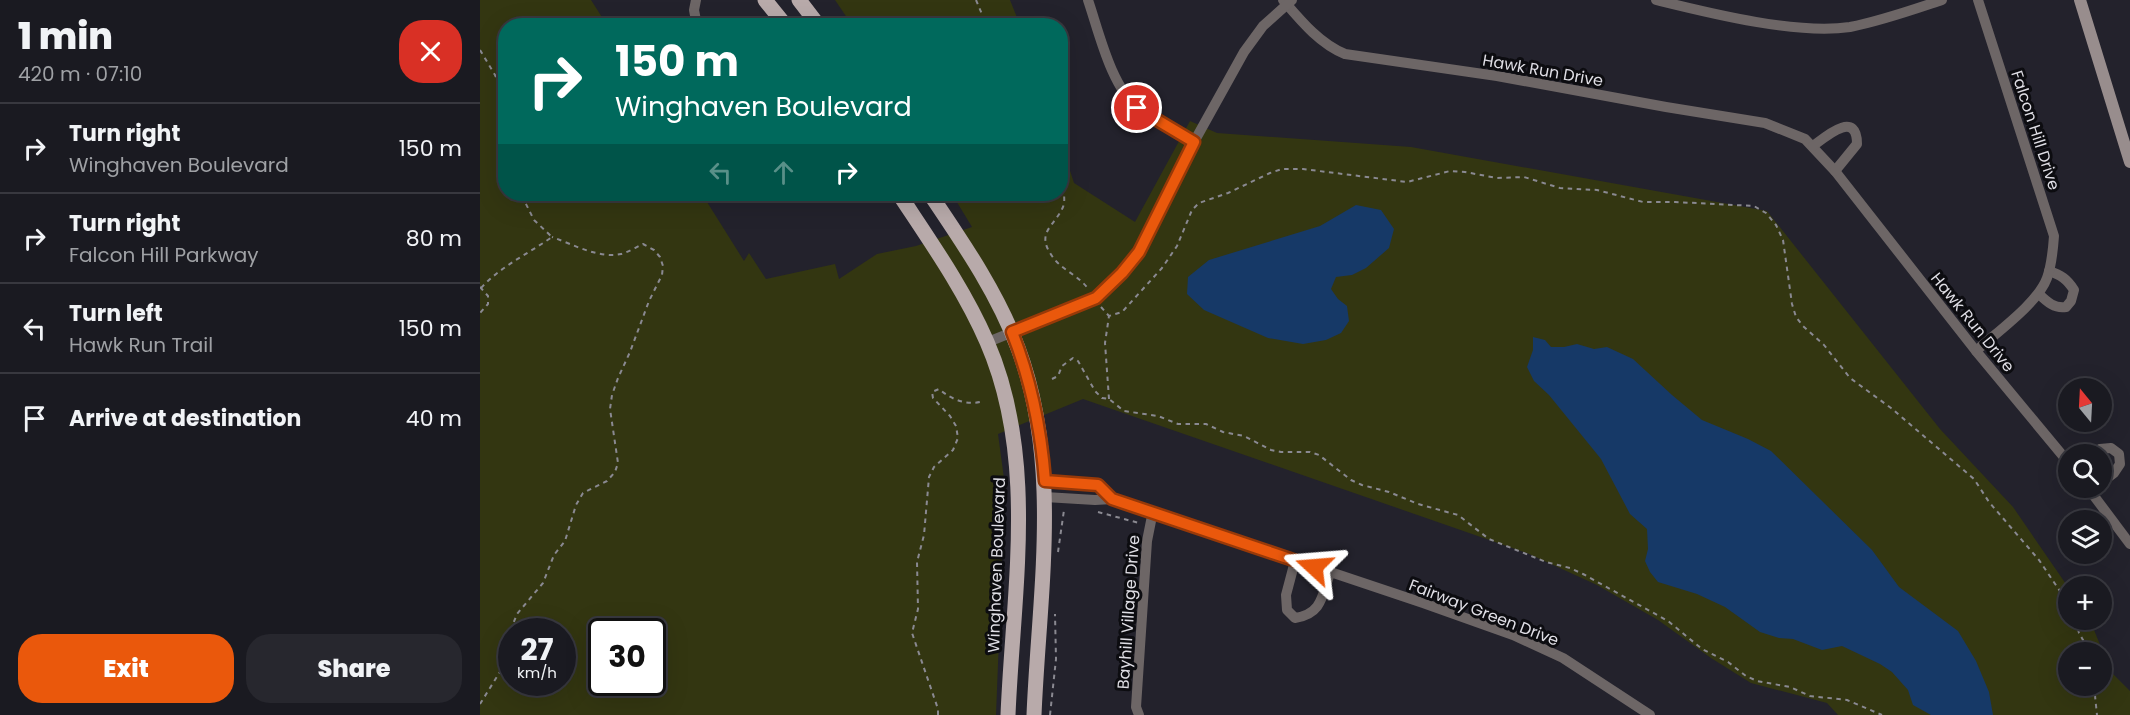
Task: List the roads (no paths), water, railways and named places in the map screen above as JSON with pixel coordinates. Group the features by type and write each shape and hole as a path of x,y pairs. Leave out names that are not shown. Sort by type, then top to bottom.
{"main road":[{"path":"765,0 780,18"},
{"path":"799,0 813,18"},
{"name":"Winghaven Boulevard","path":"904,201 950,271 973,310 988,342 1005,396 1015,440 1019,486 1018,528 1008,715"},
{"path":"935,201 990,286 1012,332 1037,412 1045,497 1034,715"}],"street":[{"path":"696,0 696,18"},
{"path":"1088,0 1104,48 1116,78 1125,93 1137,108 1194,142"},
{"path":"1656,0 1776,24 1825,29 1849,27 1887,18 1942,0"},
{"name":"Falcon Hill Drive","path":"1976,351 2039,294 2049,271 2054,236 1978,0"},
{"path":"2080,0 2127,142 2130,162"},
{"path":"988,342 1096,298 1122,273 1139,252 1194,142 1244,52 1263,26 1287,1"},
{"name":"Hawk Run Drive","path":"1287,1 1320,39 1332,49 1345,54 1487,74 1765,123 1805,139 1835,171 1976,351 2058,450"},
{"path":"1813,146 1839,127 1851,128 1857,138 1857,144 1835,171"},
{"path":"2039,294 2047,302 2059,308 2066,308 2071,301 2074,290 2069,282 2062,276 2049,271"},
{"path":"2112,449 2119,454 2120,464 2112,474"},
{"name":"Fairway Green Drive","path":"1045,481 1098,485 1112,499 1152,517 1423,603 1513,636 1563,658 1650,715"},
{"name":"Fairway Green Drive","path":"1045,497 1112,499"},
{"path":"2097,498 2130,544"},
{"name":"Bayhill Village Drive","path":"1139,715 1136,707 1147,541 1152,517"},
{"path":"1295,561 1286,595 1287,610 1295,618 1308,616 1318,608 1330,573"}],"water":[{"path":"1356,205 1381,210 1394,229 1389,248 1366,268 1352,275 1336,277 1331,289 1347,306 1349,321 1341,333 1326,340 1303,344 1268,338 1204,310 1187,294 1188,277 1209,260 1320,226"},
{"path":"1533,337 1545,340 1551,347 1577,344 1594,349 1607,347 1633,359 1702,420 1771,451 1872,550 1899,587 1958,631 1976,661 1989,692 1993,715 1931,715 1913,705 1908,690 1892,672 1880,664 1842,646 1822,650 1793,639 1779,638 1760,632 1725,607 1697,594 1658,582 1645,561 1648,549 1647,529 1630,514 1601,459 1549,395 1534,381 1527,367 1533,350"}]}
